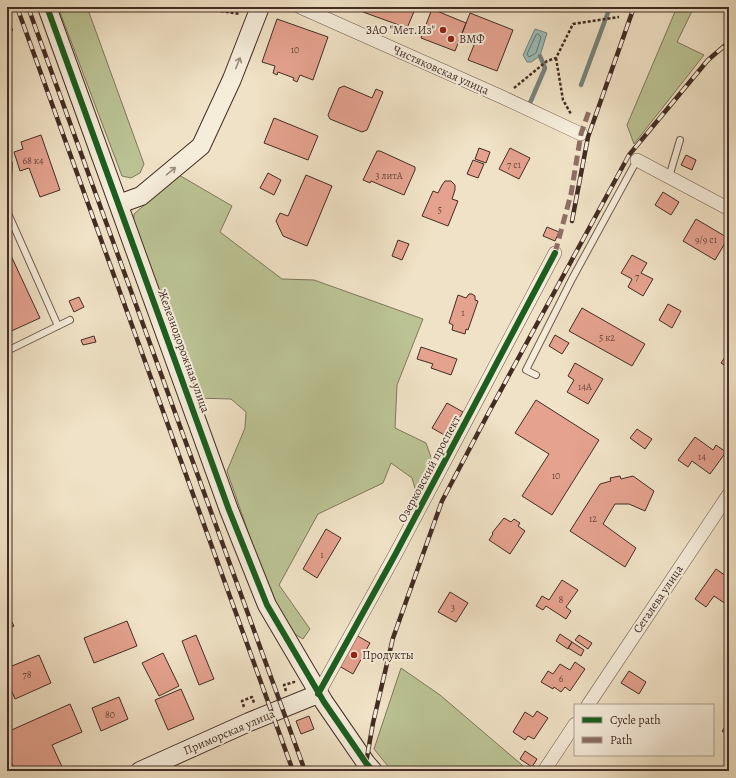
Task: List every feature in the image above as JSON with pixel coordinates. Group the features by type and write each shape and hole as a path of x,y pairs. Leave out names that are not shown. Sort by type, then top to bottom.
{"street":[{"name":"Железнодорожная улица","path":"47,7 227,502 267,605 318,694 373,771"},
{"name":"Чистяковская улица","path":"300,7 581,134"},
{"path":"127,226 128,215 132,206 141,196 201,146 232,80 259,12"},
{"path":"637,160 729,209"},
{"path":"119,204 141,196"},
{"name":"Озерковский проспект","path":"318,694 396,555 555,253"},
{"name":"Сегалева улица","path":"589,704 729,494"},
{"name":"Приморская улица","path":"140,771 249,722 318,694"},
{"path":"544,771 574,726"}],"lane":[{"path":"669,177 680,140"},
{"path":"536,375 526,370 572,279 637,160"},
{"path":"7,198 10,164"},
{"path":"7,211 58,326"},
{"path":"7,351 70,320"}],"path":[{"path":"196,7 259,12"},
{"path":"581,134 563,100 556,58 573,24 619,17"},
{"path":"7,19 12,31 7,38"},
{"path":"502,97 547,61 556,58"}],"green space":[{"path":"58,7 87,7 144,164 140,173 131,178 122,176"},
{"path":"677,7 694,7 677,42 704,55 634,144 627,125"},
{"path":"179,175 232,206 220,232 282,279 314,280 423,319 397,385 395,428 426,443 432,460 438,464 419,502 412,478 391,463 383,483 318,514 279,585 310,629 303,639 293,633 279,612 255,552 227,471 245,428 246,412 231,399 194,398 133,228 134,214"},
{"path":"401,668 440,695 529,771 392,771 374,749"}],"water":[{"path":"535,29 547,33 540,56 531,62 527,62 523,55"}],"building":[{"path":"365,7 416,7 407,28 363,12"},
{"name":"ЗАО \"Мет.Из\"","path":"432,9 466,23 455,51 421,38"},
{"path":"470,13 513,30 497,71 468,60 474,45 460,39"},
{"path":"277,19 328,37 313,80 300,75 297,82 293,80 294,78 278,72 277,75 273,73 275,66 262,62"},
{"path":"344,86 372,98 376,89 383,92 367,130 362,132 330,119 328,115 339,88"},
{"path":"274,118 318,136 308,160 264,143"},
{"path":"41,135 60,190 40,197 29,168 20,171 14,152 23,149 21,142"},
{"path":"479,148 490,152 486,163 475,159"},
{"path":"510,148 530,158 519,179 499,169"},
{"path":"377,151 415,167 404,195 371,181 370,183 363,180"},
{"path":"686,155 696,160 692,170 681,165"},
{"path":"473,160 484,164 478,178 467,174"},
{"path":"268,173 281,180 274,195 260,188"},
{"path":"306,175 332,186 307,246 283,236 276,221 280,213 288,216"},
{"path":"445,181 451,181 455,185 452,199 458,201 448,226 422,216 433,191 438,193"},
{"path":"663,192 679,202 671,215 655,205"},
{"path":"696,219 728,238 715,260 683,241"},
{"path":"547,227 559,232 555,241 543,236"},
{"path":"398,240 409,244 402,260 392,256"},
{"path":"7,247 40,318 7,333"},
{"path":"632,255 647,263 641,273 653,279 643,296 628,287 632,279 621,273"},
{"path":"469,294 475,296 475,300 478,301 468,330 466,329 465,334 452,330 453,325 449,323 458,295 466,298"},
{"path":"79,297 84,307 74,312 69,301"},
{"path":"668,304 681,311 672,328 659,320"},
{"path":"582,308 645,344 632,366 569,331"},
{"path":"555,335 569,343 562,354 549,346"},
{"path":"94,336 96,342 83,345 81,340"},
{"path":"421,347 457,359 451,375 431,368 433,364 417,359"},
{"path":"729,351 729,368 721,363"},
{"path":"575,363 603,379 588,404 567,392 574,380 568,376"},
{"path":"536,400 599,440 552,515 522,496 549,454 515,433"},
{"path":"447,403 463,412 448,437 432,428"},
{"path":"637,429 652,439 645,449 630,438"},
{"path":"695,437 713,450 716,445 726,452 710,474 692,461 688,467 678,460"},
{"path":"620,476 621,479 633,476 654,491 645,511 629,504 615,504 603,524 636,548 625,567 570,531 600,484 611,481 610,478"},
{"path":"504,518 511,522 514,519 520,523 518,526 525,531 510,554 489,540 493,534 492,533"},
{"path":"326,529 341,538 317,578 303,569"},
{"path":"716,569 729,578 729,606 714,596 706,607 695,599"},
{"path":"562,580 578,590 566,607 571,611 566,619 546,606 543,610 536,606 542,596 549,600"},
{"path":"450,592 468,603 456,622 438,612"},
{"path":"7,613 14,626 7,629"},
{"path":"127,621 137,646 94,663 84,638"},
{"path":"560,634 572,642 568,649 556,641"},
{"path":"196,635 214,679 199,685 182,641"},
{"name":"Продукты","path":"356,635 370,643 353,674 339,666"},
{"path":"579,635 592,643 588,649 575,640"},
{"path":"572,642 584,650 581,656 568,648"},
{"path":"163,653 179,686 159,696 142,663"},
{"path":"39,655 51,683 15,699 7,680 7,668"},
{"path":"575,662 585,669 570,691 565,687 561,692 554,687 553,689 541,682 548,671 553,674 560,664 570,670"},
{"path":"629,671 646,682 639,694 621,683"},
{"path":"181,689 194,719 168,730 155,700"},
{"path":"119,697 128,719 101,731 92,708"},
{"path":"70,704 82,732 52,745 64,771 21,771 20,769 14,769 11,761 12,758 7,760 7,732"},
{"path":"537,711 548,718 534,739 528,736 525,740 513,732 525,712 533,717"},
{"path":"309,716 314,729 301,734 296,721"},
{"path":"729,722 729,736 722,731"},
{"path":"525,751 537,759 532,767 520,759"}],"waterway":[{"path":"581,85 610,7"},
{"path":"530,103 545,68 540,56"}],"railway":[{"path":"17,7 293,771"},
{"path":"28,7 305,771"},
{"path":"572,221 588,137 634,7"},
{"path":"367,771 366,763 373,723 393,638 442,501 629,155 708,60 729,42"}],"marked path":[{"path":"555,253 571,194 581,134 589,111"}],"cycle path":[{"path":"47,7 229,510 267,605 324,702 373,771"},
{"path":"318,694 395,555 555,253"}],"place":[{"name":"ЗАО \"Мет.Из\"","path":"443,30"},
{"name":"ВМФ","path":"451,39"},
{"name":"Продукты","path":"354,655"}]}
